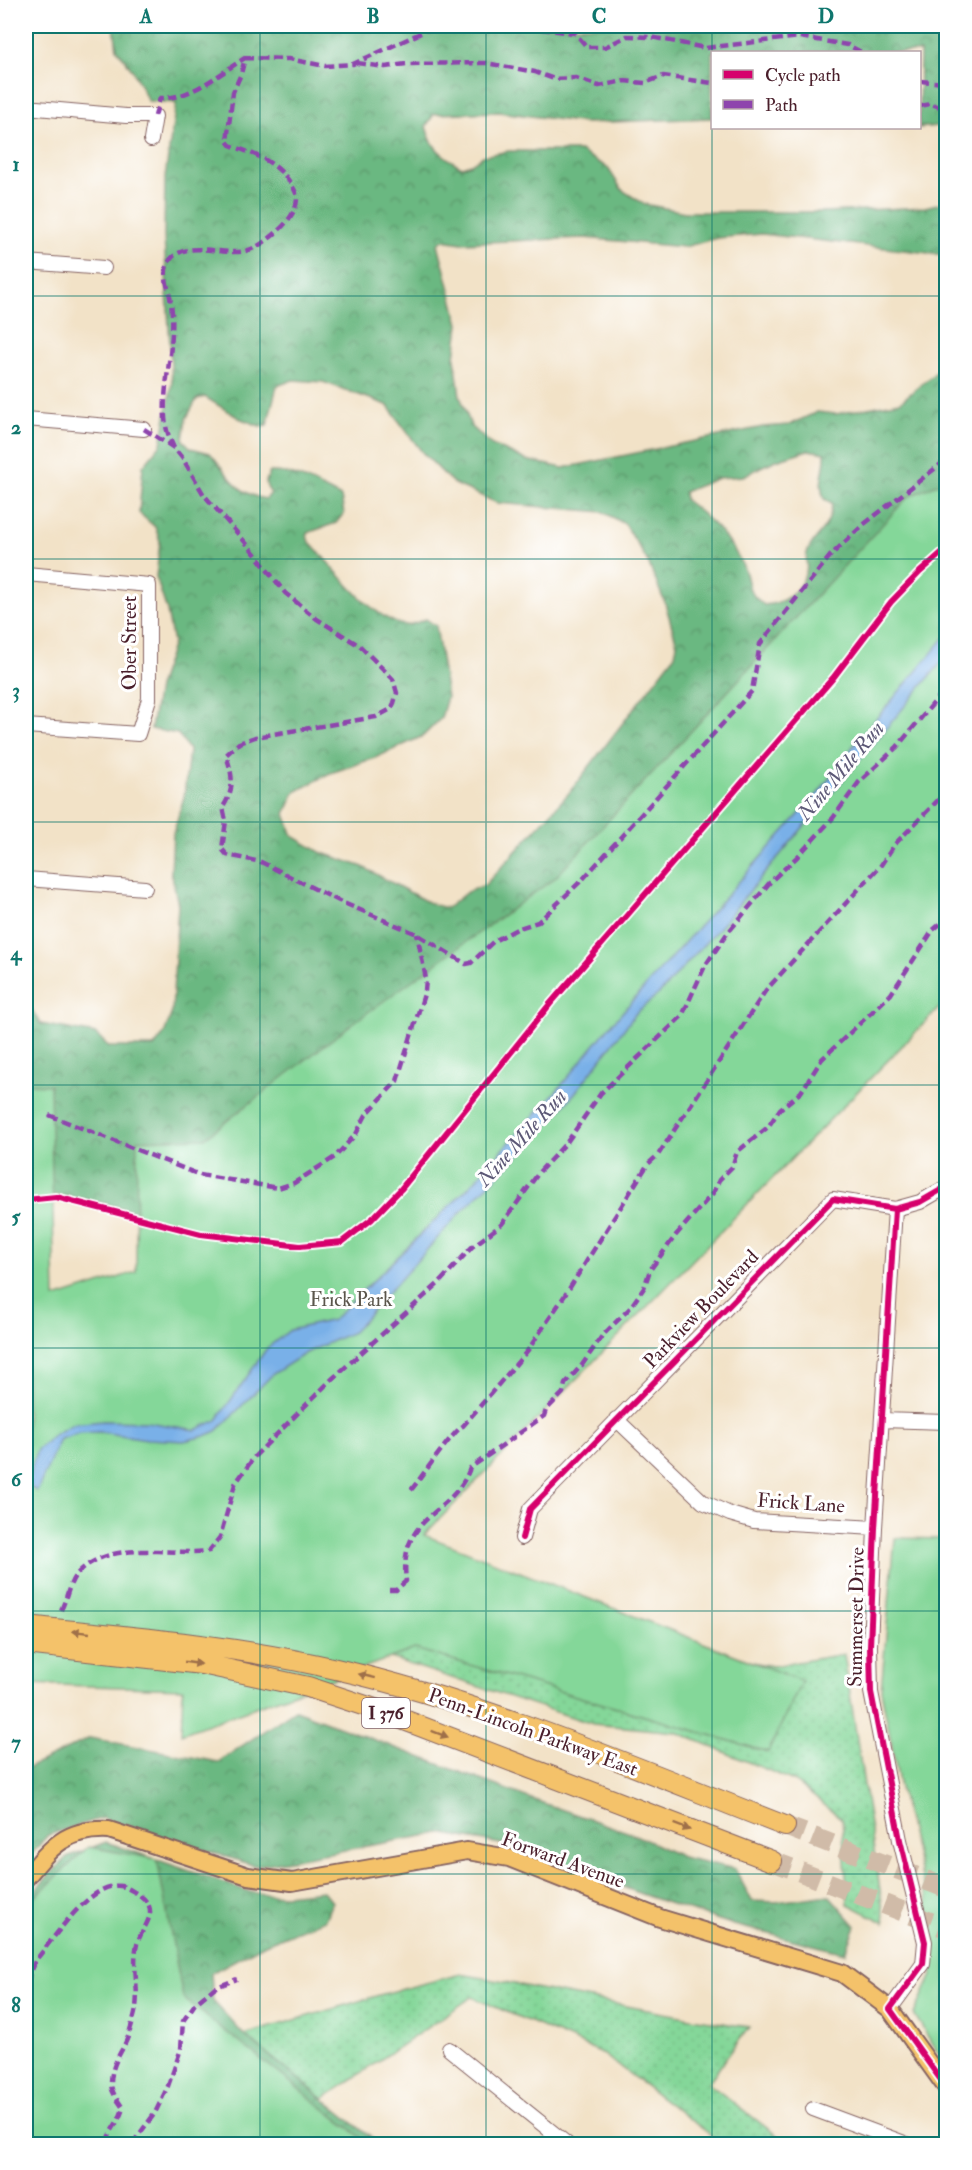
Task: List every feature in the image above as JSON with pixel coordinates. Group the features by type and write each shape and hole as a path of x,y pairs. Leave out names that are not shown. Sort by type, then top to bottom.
{"highway":[{"name":"Penn-Lincoln Parkway East","path":"26,1626 136,1647 344,1698 772,1861"},
{"name":"Penn-Lincoln Parkway East","path":"26,1644 136,1647 278,1657 423,1692 514,1722 785,1826"}],"main road":[{"name":"Forward Avenue","path":"26,1878 51,1847 79,1832 94,1829 109,1830 248,1876 292,1882 467,1851 508,1858 660,1918 842,1972 890,2009 946,2087"}],"street":[{"path":"26,107 126,116 155,116 150,140"},
{"path":"26,262 104,268"},
{"path":"26,419 144,429"},
{"name":"Ober Street","path":"26,574 149,585 148,699 138,734 26,726"},
{"path":"26,879 145,888"},
{"name":"Parkview Boulevard","path":"522,1538 530,1509 833,1198 895,1209 920,1202 946,1187"},
{"name":"Summerset Drive","path":"890,2009 923,1964 925,1942 900,1840 871,1692 870,1646 875,1528 895,1209"},
{"name":"Frick Lane","path":"616,1419 703,1502 729,1514 753,1521 875,1528"},
{"path":"882,1420 946,1422"},
{"path":"449,2049 567,2145"},
{"path":"813,2109 908,2145"}],"green space":[{"path":"114,26 946,26 946,125 921,128 921,51 711,51 711,118 586,123 499,112 434,114 426,126 438,151 462,167 483,156 509,151 580,151 608,168 622,190 644,204 685,212 825,212 925,207 946,202 946,255 762,234 717,238 684,247 584,238 462,243 443,240 438,244 459,324 455,358 460,396 471,426 492,445 526,460 563,468 763,427 789,425 817,412 836,414 900,402 946,364 946,530 837,640 160,1219 77,1198 26,1196 26,1008 31,1009 41,1024 96,1034 109,1047 154,1047 164,1034 172,1012 178,904 171,872 173,834 184,797 189,750 178,734 151,729 158,687 173,643 167,611 156,577 160,541 155,527 139,513 143,466 161,444 172,383 164,236 165,177 176,103 148,101 133,71 117,49","holes":["293,380 323,382 387,405 422,452 453,483 497,503 603,512 625,524 648,562 665,603 677,644 675,655 569,793 485,885 467,892 447,908 431,904 363,867 320,852 293,836 285,814 295,792 328,774 377,757 423,736 441,718 447,697 436,626 426,619 404,625 391,621 378,613 352,589 308,540 307,533 336,523 344,513 341,497 298,477 279,472 270,472 267,478 267,488 271,493 266,499 255,496 240,488 210,453 191,448 183,440 186,419 197,399 205,397 239,418 262,427 267,425 277,386","808,450 825,453 821,486 824,499 832,503 829,520 807,553 807,570 800,585 790,596 764,605 750,590 746,573 732,546 710,521 685,500 684,492 718,478 743,476 776,460"]},
{"name":"Frick Park","path":"946,480 946,1001 424,1535 802,1681 768,1752 415,1649 181,1734 183,1689 26,1684 26,1084 50,1085 55,1298 136,1272 137,1140 205,1138 353,1023 555,878 908,497"},
{"path":"895,1538 946,1539 946,2066 914,2014 932,1975 927,1898 901,1793 881,1690"},
{"path":"594,1632 773,1666 844,1654 885,1923 848,1904 842,1819 794,1781 676,1732 593,1724 341,1642"},
{"path":"295,1710 534,1800 633,1834 682,1857 735,1869 752,1901 776,1902 829,1895 856,1926 845,1953 734,1925 641,1894 528,1849 440,1833 256,1866 102,1818 48,1835 26,1860 26,1769 90,1738 218,1762"},
{"path":"106,1842 253,1893 285,1895 323,1891 332,1902 325,1920 265,1944 211,1973 213,2001 244,2035 379,2144 26,2144 26,1909 39,1886 67,1857"},
{"path":"88,1847 157,1859 183,1998 369,2144 26,2144 26,1906"},
{"path":"461,1974 677,2016 749,2027 708,2083 788,2144 723,2144 600,2052 472,1997 323,2099 244,2035 383,1994"}],"water":[{"name":"Nine Mile Run","path":"946,636 946,657 718,929 660,993 637,1012 575,1093 536,1138 461,1212 353,1332 306,1353 273,1374 217,1431 184,1441 147,1439 100,1432 80,1433 60,1439 37,1491 26,1485 37,1450 55,1434 73,1424 103,1421 147,1422 196,1430 217,1420 267,1348 290,1330 333,1320 469,1187 559,1088 610,1026 820,791 854,745"}],"tunnel":[{"path":"785,1826 946,1888"},
{"path":"772,1861 946,1928"}],"marked path":[{"path":"174,448 169,437 165,412 172,335 167,265 177,254 186,250 240,252 257,247 283,226 295,208 297,199 295,191 283,173 267,161 230,145 227,141 233,92 245,58 289,59 325,66 353,64 436,26"},
{"path":"514,26 575,33 587,47 605,47 627,36 651,37 705,48 799,37 848,45 859,51"},
{"path":"155,116 160,98 194,90 245,58"},
{"path":"357,63 385,67 406,64 486,63 535,72 554,79 576,78 599,86 624,81 645,83 663,76 711,83"},
{"path":"921,81 946,83"},
{"path":"921,106 931,104 946,109"},
{"path":"144,429 174,448 204,495 252,550 285,593 317,619 360,646 393,679 397,693 391,709 376,717 255,737 239,743 226,755 232,782 230,794 223,807 226,821 222,849 227,855 261,862 339,901 417,934 466,964 471,963 494,941 519,928 538,922 583,879 752,691 760,644 831,555 863,525 946,460"},
{"path":"61,1610 75,1576 88,1564 104,1557 138,1551 209,1551 220,1537 235,1484 255,1456 332,1379 438,1284 472,1247 502,1224 540,1171 567,1142 601,1093 682,1016 705,966 726,935 771,881 833,818 859,782 897,747 946,688"},
{"path":"411,1490 452,1436 528,1350 648,1164 658,1155 766,990 881,865 895,844 946,792"},
{"path":"389,1590 396,1590 406,1581 406,1559 410,1542 418,1529 451,1497 462,1484 470,1468 544,1416 546,1410 563,1393 565,1384 582,1365 602,1336 629,1309 644,1288 650,1270 676,1235 713,1193 719,1180 732,1167 737,1152 768,1127 780,1109 801,1092 822,1059 891,994 933,930 946,919"},
{"path":"49,1115 200,1175 278,1188 294,1183 335,1157 356,1134 366,1115 397,1081 425,991 426,979 417,934"},
{"path":"26,1996 30,1972 35,1961 64,1924 90,1898 103,1889 117,1886 129,1889 145,1900 149,1906 150,1915 137,1944 135,2010 127,2040 115,2063 111,2084 123,2108 106,2144"},
{"path":"132,2144 155,2113 168,2086 181,2049 183,2021 195,2004 214,1988 237,1979"}],"cycle path":[{"path":"26,1200 56,1197 201,1234 300,1246 342,1242 372,1219 401,1189 550,1004 833,678 891,602 946,549"},
{"path":"522,1538 530,1509 833,1199 895,1209 920,1202 946,1187"},
{"path":"895,1209 875,1528 870,1646 871,1692 900,1840 925,1942 923,1964 890,2009 946,2087"}]}
